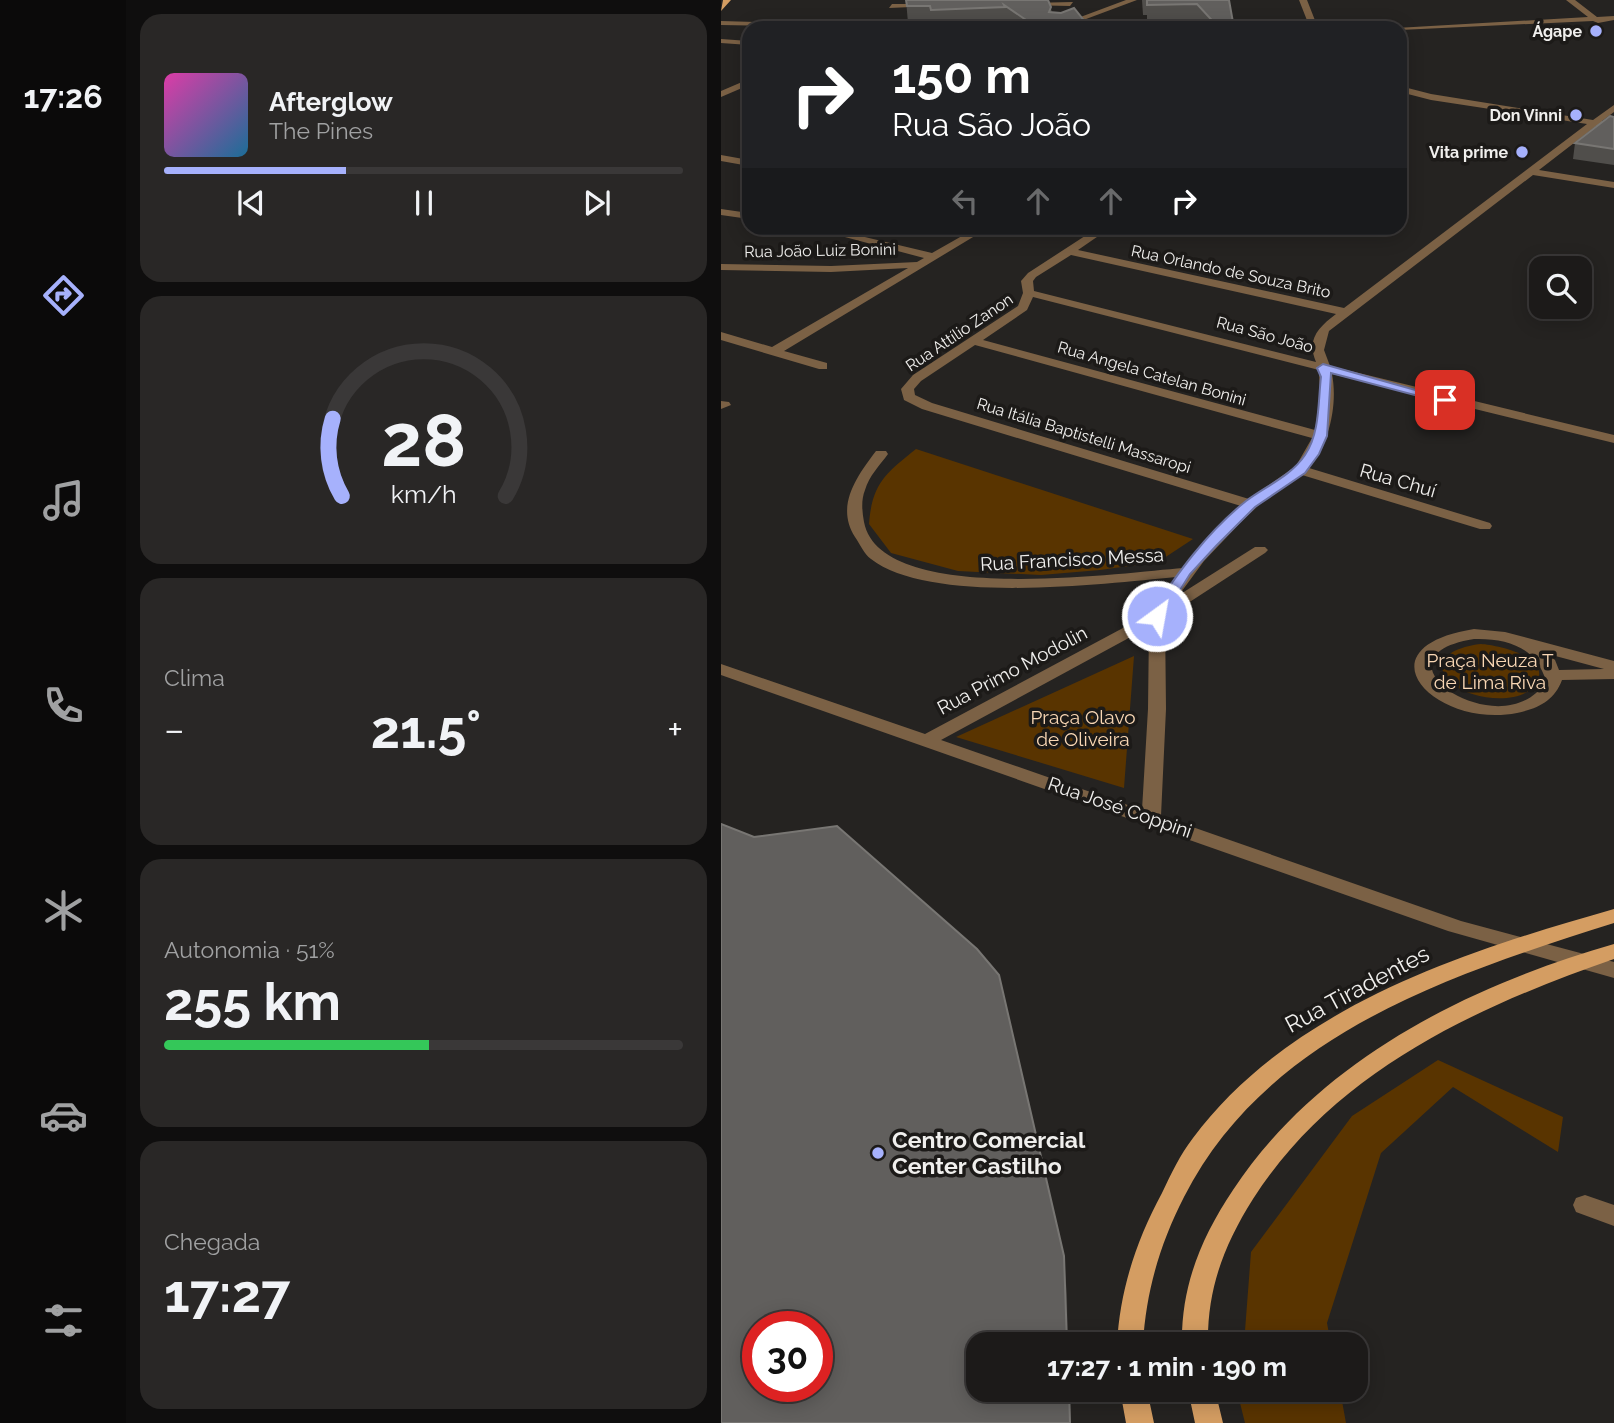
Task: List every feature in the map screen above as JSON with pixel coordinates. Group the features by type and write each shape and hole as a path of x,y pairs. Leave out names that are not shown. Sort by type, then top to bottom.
{"main road":[{"path":"721,9 727,0"},
{"name":"Rua Tiradentes","path":"1131,1332 1131,1313 1155,1228 1201,1145 1241,1098 1284,1059 1346,1021 1448,971 1614,916"},
{"path":"1194,1332 1197,1287 1216,1240 1240,1196 1308,1112 1368,1063 1448,1017 1614,951"},
{"path":"1136,1402 1140,1423"},
{"path":"1205,1402 1209,1423"}],"street":[{"path":"1074,21 1133,0"},
{"path":"1303,0 1311,21"},
{"path":"1570,0 1593,19 1614,28"},
{"path":"884,21 893,3 943,6"},
{"path":"1019,4 1070,4"},
{"path":"1407,28 1614,18"},
{"path":"721,23 742,24"},
{"path":"721,41 742,42"},
{"path":"721,94 742,85"},
{"path":"1407,91 1614,126"},
{"path":"1275,354 1293,351 1321,334 1344,312 1415,262 1614,107"},
{"path":"721,158 742,162"},
{"path":"1533,172 1614,185"},
{"path":"721,212 742,215"},
{"path":"844,235 930,256"},
{"path":"774,351 930,256 970,235"},
{"name":"Rua Attílio Zanon","path":"909,397 907,388 911,383 1023,308 1028,303 1027,281 1032,275 1093,235"},
{"name":"Rua Orlando de Souza Brito","path":"1069,251 1344,312"},
{"name":"Rua João Luiz Bonini","path":"721,267 831,269 919,263"},
{"name":"Rua São João","path":"1029,293 1275,354 1421,394 1614,439"},
{"path":"1151,818 1157,709 1157,616 1185,572 1251,504 1301,470 1321,436 1327,377 1317,349 1321,334"},
{"path":"721,336 823,366"},
{"name":"Rua Angela Catelan Bonini","path":"974,341 1321,436"},
{"name":"Rua Itália Baptistelli Massaropi","path":"909,397 927,406 1251,504"},
{"name":"Rua Francisco Messa","path":"881,454 857,485 853,510 859,537 870,553 888,565 920,576 951,582 1001,584 1185,572"},
{"name":"Rua Chuí","path":"1301,470 1485,526"},
{"name":"Rua Primo Modolin","path":"927,740 1157,616 1260,550"},
{"path":"1526,643 1554,663 1559,675 1558,686 1542,703 1519,709 1492,711 1456,702 1430,685 1424,675 1422,665 1433,647 1451,638 1475,634 1493,635 1526,643 1614,667"},
{"name":"Rua José Coppini","path":"721,669 1388,903 1520,945 1586,960 1614,970"},
{"path":"1559,675 1614,674"},
{"path":"1585,1205 1614,1216"}],"green space":[{"path":"916,449 1193,539 1158,562 1041,575 958,571 891,553 869,524 873,498 889,472"},
{"name":"Praça Neuza T de Lima Riva","path":"1481,644 1511,650 1532,661 1538,668 1539,676 1534,686 1517,696 1493,698 1470,693 1453,684 1445,675 1443,661 1455,651"},
{"name":"Praça Olavo de Oliveira","path":"1134,656 1124,788 956,737"},
{"path":"1438,1060 1563,1117 1558,1152 1453,1087 1381,1153 1327,1323 1329,1332 1245,1332 1251,1252 1352,1116"},
{"path":"1342,1402 1346,1423 1245,1423 1240,1403"}],"building":[{"path":"906,0 1048,0 1051,7 1049,12 1061,13 1074,8 1084,21 1028,21 1004,5 1005,7 931,10 930,6 907,6"},
{"path":"1147,0 1229,0 1233,21 1213,21 1197,4 1147,5"},
{"path":"1610,116 1614,117 1614,149 1575,143"},
{"name":"Centro Comercial Center Castilho","path":"721,824 754,837 837,826 977,949 999,975 1064,1256 1067,1332 966,1332 966,1402 1069,1402 1070,1423 721,1423"}],"place":[{"name":"Ágape","path":"1596,31"},
{"name":"Don Vinni","path":"1576,115"},
{"name":"Vita prime","path":"1522,152"},
{"name":"Centro Comercial Center Castilho","path":"878,1153"}],"route":[{"path":"1157,616 1185,572 1211,543 1251,504 1301,470 1313,454 1321,436 1327,377 1323,368 1445,400"}]}
